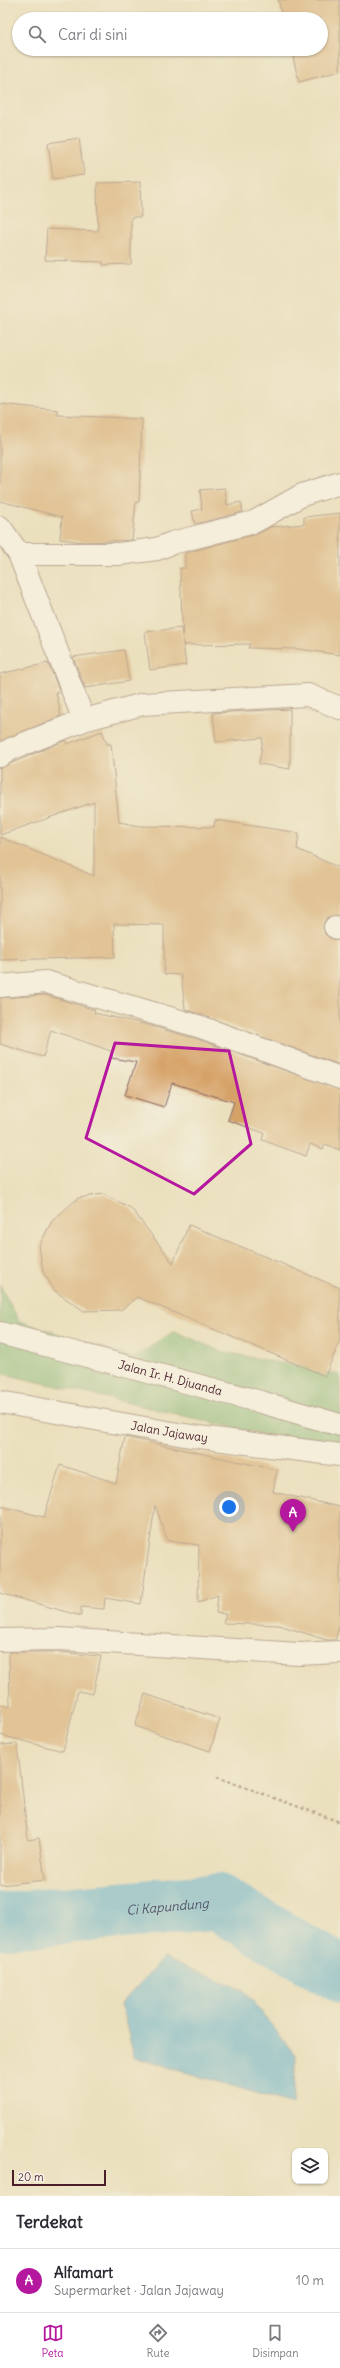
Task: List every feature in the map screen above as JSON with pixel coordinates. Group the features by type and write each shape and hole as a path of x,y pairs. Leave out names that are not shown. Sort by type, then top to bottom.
{"street":[{"path":"19,554 119,554 157,549 172,543 254,522 302,495 340,482"},
{"path":"0,527 19,554 84,720"},
{"path":"0,756 11,748 84,720 143,704 308,695 340,708"},
{"path":"0,986 46,982 201,1027 340,1078"},
{"name":"Jalan Ir. H. Djuanda","path":"0,1333 261,1402 340,1425"},
{"name":"Jalan Jajaway","path":"0,1402 184,1435 340,1455"},
{"path":"0,1640 59,1639 299,1654 339,1652"}],"path":[{"path":"217,1777 340,1822"}],"highlighted area":[{"path":"115,1043 229,1051 251,1144 194,1194 86,1138"}],"green space":[{"path":"0,1285 19,1321 134,1358 174,1331 220,1351 340,1375 340,1441 266,1435 4,1374 0,1366"}],"water":[{"path":"163,1958 244,1990 296,2056 293,2104 134,2057 121,2004"}],"building":[{"path":"278,0 340,0 340,71 299,82 293,56 328,56 328,12 281,12"},
{"path":"79,138 84,175 53,179 48,143"},
{"path":"140,182 141,217 131,217 131,264 103,265 103,262 45,260 47,229 98,231 97,183"},
{"path":"0,404 58,410 58,415 142,419 139,502 136,502 132,540 84,542 60,539 62,517 0,501"},
{"path":"225,488 227,505 241,502 243,512 195,524 192,511 202,509 200,490"},
{"path":"340,513 340,655 299,649 248,648 250,644 183,645 180,568 185,568 185,553 257,534 271,527 304,524 304,517"},
{"path":"181,628 186,665 150,670 145,632"},
{"path":"124,650 129,681 85,688 73,657"},
{"path":"48,663 60,692 56,692 61,716 0,741 0,674"},
{"path":"290,709 290,769 259,764 263,738 216,742 213,713"},
{"path":"102,731 107,744 111,744 119,822 139,826 214,827 215,820 299,833 297,849 340,868 340,916 328,917 324,922 323,928 325,934 330,938 340,941 340,1065 185,1009 181,975 164,974 164,925 114,924 115,957 0,960 0,837 94,876 94,802 0,835 0,768 66,740 67,744"},
{"path":"45,995 95,1010 94,1013 144,1024 197,1039 340,1090 340,1150 325,1144 323,1149 310,1144 306,1156 262,1140 264,1133 228,1120 234,1102 172,1083 164,1107 125,1095 136,1062 111,1058 111,1051 51,1030 43,1057 0,1044 0,998"},
{"path":"103,1194 131,1208 173,1263 189,1225 340,1288 340,1341 325,1376 137,1297 121,1310 84,1311 55,1291 43,1272 39,1246 52,1221 78,1198"},
{"path":"125,1437 277,1470 273,1492 340,1507 340,1624 335,1640 327,1640 279,1625 223,1623 226,1614 216,1613 218,1595 198,1602 199,1545 168,1541 155,1505 141,1604 105,1598 104,1609 81,1607 81,1616 0,1593 0,1506 44,1517 60,1465 116,1483"},
{"path":"9,1652 59,1652 101,1656 93,1694 78,1691 63,1751 0,1735 0,1704 10,1707"},
{"path":"145,1694 220,1719 210,1751 135,1726"},
{"path":"17,1744 28,1840 39,1838 45,1880 0,1885 0,1745"}],"waterway":[{"name":"Ci Kapundung","path":"0,1921 217,1902 340,1974"}],"place":[{"name":"Alfamart","path":"293,1532"}]}
